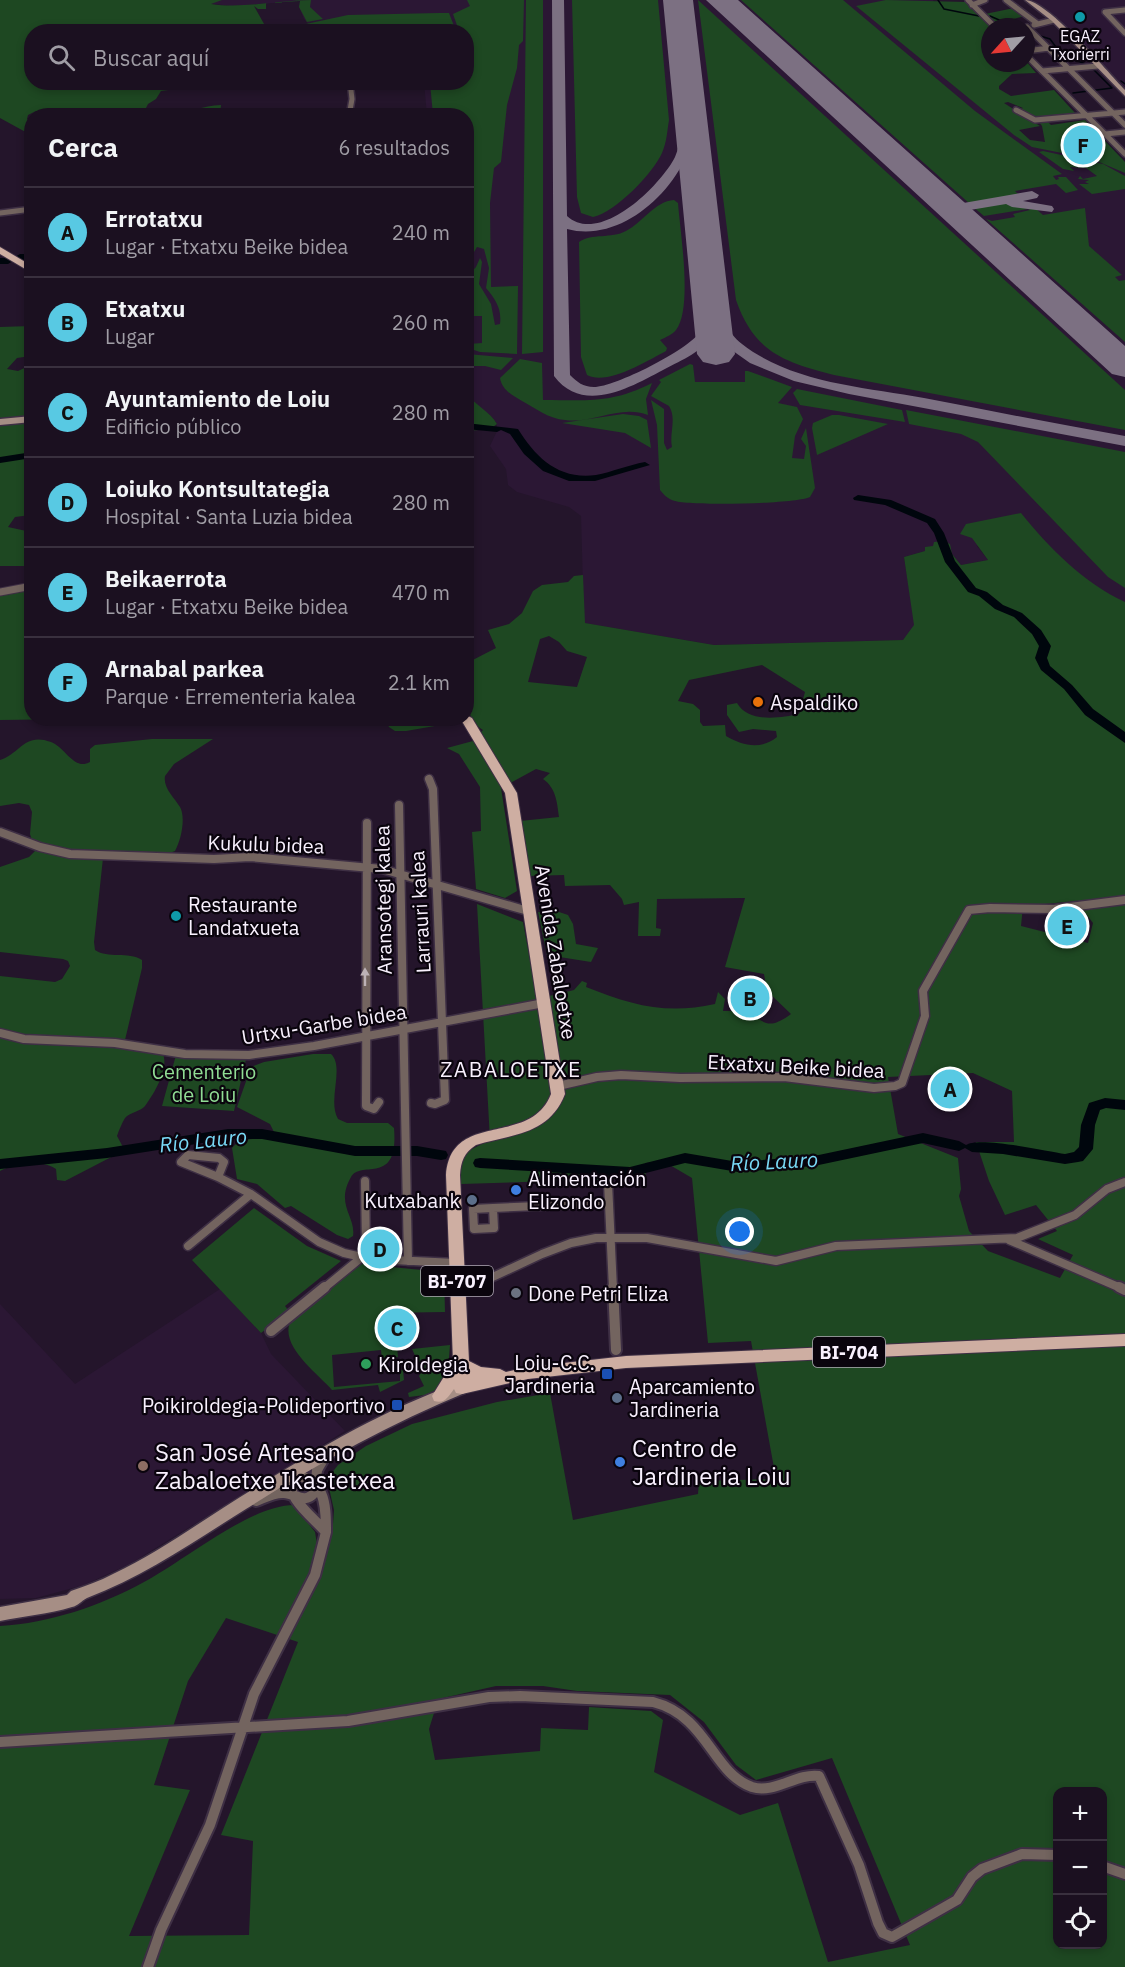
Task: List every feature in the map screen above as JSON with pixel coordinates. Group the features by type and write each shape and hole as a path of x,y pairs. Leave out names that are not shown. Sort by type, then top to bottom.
{"main road":[{"path":"1028,0 1054,20 1125,94"},
{"path":"0,250 24,265"},
{"path":"0,422 24,420"},
{"name":"Avenida Zabaloetxe","path":"471,726 510,793 558,1086"},
{"name":"BI-707","path":"462,1388 453,1175 456,1155 463,1146 478,1138 523,1127 540,1120 553,1108 558,1086"},
{"name":"BI-704","path":"462,1388 511,1376 573,1367 672,1360 1125,1340"},
{"path":"440,1396 455,1376 461,1363 479,1373 511,1376"},
{"path":"0,1614 71,1601 76,1596 117,1580 332,1449 402,1412 462,1388"},
{"path":"0,1606 44,1600 69,1593 76,1596"}],"street":[{"path":"968,0 986,18"},
{"path":"972,5 985,0"},
{"path":"1006,0 1038,24"},
{"path":"1124,31 1105,12 1125,10"},
{"path":"1035,25 1054,20"},
{"path":"1035,35 1125,125"},
{"path":"1035,51 1049,48"},
{"path":"1035,63 1125,154"},
{"path":"1042,71 1098,66"},
{"path":"350,108 351,90"},
{"path":"1016,110 1035,120 1125,112"},
{"path":"1105,134 1125,132"},
{"path":"0,213 24,210"},
{"path":"0,592 24,588"},
{"name":"Larrauri kalea","path":"429,779 433,789 446,1100 435,1104 431,1102"},
{"name":"Aransotegi kalea","path":"399,806 408,1261"},
{"path":"366,823 366,1106 374,1109 379,1102"},
{"name":"Kukulu bidea","path":"0,832 40,847 70,854 214,859 250,857 365,866 528,911"},
{"name":"Etxatxu Beike bidea","path":"558,1086 619,1075 679,1078 788,1078 847,1086 888,1088 899,1086 925,1016 923,991 969,910 1055,909 1103,901 1125,900"},
{"name":"Urtxu-Garbe bidea","path":"0,1034 24,1039 115,1043 185,1054 249,1055 544,1003"},
{"path":"218,1177 251,1194 319,1242 362,1257 456,1263"},
{"path":"271,1331 362,1257 366,1249 365,1182"},
{"path":"458,1294 553,1250 573,1243 611,1238 634,1237 776,1261 836,1246 1017,1238 1075,1215 1107,1189 1125,1182"},
{"path":"608,1183 616,1350"},
{"path":"188,1246 251,1194"},
{"path":"493,1208 609,1203"},
{"path":"1006,1239 1055,1258 1125,1290"},
{"path":"294,1498 308,1499 315,1492 314,1474 317,1465 332,1449"},
{"path":"148,1967 156,1940 209,1827 253,1695 303,1602 324,1548 326,1517 322,1497 315,1485 305,1476 291,1474 288,1484 294,1498"},
{"path":"231,1510 285,1493 309,1512 326,1532"},
{"path":"0,1742 350,1720 412,1712 472,1699 512,1695 663,1704 679,1712 706,1737 737,1778 751,1787 776,1787 813,1774 819,1776 859,1865 878,1923 883,1933 892,1937 957,1900 972,1877 982,1869 1022,1854 1053,1856"},
{"path":"1107,1868 1125,1874"}],"shaded area":[{"path":"173,0 933,0 990,104 1030,140 1045,142 1125,168 1125,625 976,545 988,560 961,565 952,554 933,546 925,551 904,557 915,626 903,640 714,645 584,623 581,516 569,507 517,492 508,485 506,469 490,446 497,431 497,424 490,415 474,404 474,108 426,108 425,90 474,90 474,24 308,24 299,7 300,1 233,6"},
{"path":"1033,0 1125,0 1125,87 1058,20"},
{"name":"San José Artesano Zabaloetxe Ikastetxea","path":"220,1289 261,1333 271,1354 345,1431 130,1564 84,1585 36,1598 0,1599 0,1304 75,1384"}],"green space":[{"path":"0,0 222,0 211,4 266,3 266,9 258,9 254,6 264,24 24,24 24,90 168,90 161,91 146,108 24,108 24,131 0,118"},
{"path":"311,0 310,7 323,19 307,22 299,7 300,1 274,3"},
{"path":"467,0 524,0 523,41 519,45 517,68 507,105 501,162 494,168 490,203 491,287 518,286 517,354 474,350 474,344 482,343 482,316 474,316 474,269 480,258 482,262 479,284 491,304 495,325 500,324 500,313 495,300 486,288 489,268 484,249 477,247 474,252 474,108 432,108 431,90 474,90 474,24 457,24 453,14 470,6"},
{"path":"526,0 543,0 543,352 522,354"},
{"path":"572,0 658,0 669,120 665,144 651,171 633,191 612,208 593,217 581,213 577,197"},
{"path":"698,0 1125,390 1125,430 834,375 786,359 762,343 743,318 736,300"},
{"path":"741,0 843,0 975,111 1062,174 1053,176 1056,180 1059,179 1058,177 1066,177 1078,190 1066,193 1056,184 1015,191 1019,195 970,204"},
{"path":"886,0 966,2 983,18 981,72 1035,72 1036,73 1012,74 999,86 999,89 1011,96 1054,90 1076,114 1047,116 1038,119 1018,110 1023,108 1008,102 1004,103 1040,126 1019,130 1030,140 1045,142 1039,122 1048,122 1051,125 1085,120 1125,162 1125,173 1092,159 1032,147 1014,135 856,6"},
{"path":"1014,8 1025,16 989,18 985,14"},
{"path":"449,13 453,24 306,24 348,15"},
{"path":"221,105 221,108 202,108 212,106"},
{"path":"1039,152 1103,164 1125,176 1125,189 1092,194 1079,184 1089,184 1085,182 1089,180 1078,179 1080,176 1083,179 1097,176 1086,168 1070,167 1074,171 1063,169"},
{"path":"674,200 678,203 685,288 681,319 676,330 660,340 667,348 666,351 616,375 595,378 587,375 581,357 579,242 626,231 661,204"},
{"path":"1000,201 1035,208 1043,215 1085,208 1089,246 1122,275 1115,277 1119,281 1125,280 1125,342 986,219 992,221 1015,217 1013,214 1030,210 984,216 972,206"},
{"path":"24,326 24,357 17,358 7,369 18,371 24,368 24,516 15,517 8,527 24,530 24,566 0,566 0,327"},
{"path":"474,355 513,358 501,370 474,366"},
{"path":"520,359 542,363 543,400 611,398 652,383 646,399 648,415 627,412 575,420 559,419 548,415 515,397 503,386 500,378"},
{"path":"690,364 693,365 695,382 745,382 745,371 748,371 792,387 778,403 797,407 803,419 795,436 792,458 804,459 806,446 801,439 806,428 815,488 810,497 766,503 685,503 675,501 663,494 660,490 657,425 651,400 664,409 664,443 667,450 672,447 673,421 669,406 651,396 661,382 659,380"},
{"path":"797,389 902,410 905,422 800,405 793,393"},
{"path":"474,402 497,424 490,429 474,430"},
{"path":"906,410 1125,452 1125,588 1108,577 978,442 961,434 909,424"},
{"path":"623,414 639,416 647,420 651,448 625,433 562,423"},
{"path":"832,415 888,424 817,455 813,423"},
{"path":"1021,513 1068,564 1095,585 1125,602 1125,1967 0,1967 0,1626 56,1617 110,1599 160,1573 238,1524 277,1507 294,1505 315,1532 317,1544 333,1524 334,1510 327,1479 338,1465 366,1446 412,1424 497,1402 550,1393 573,1520 698,1494 699,1481 776,1479 751,1341 708,1343 692,1178 663,1161 645,1163 646,1178 461,1184 459,1163 462,1154 490,1140 477,904 523,922 537,999 574,990 582,981 587,983 586,987 618,999 665,1008 680,1009 715,1004 718,992 725,999 723,1011 742,1012 766,1023 776,1023 791,1014 767,991 764,974 725,967 745,898 657,899 656,928 661,929 660,936 638,936 639,902 624,905 622,899 610,885 565,886 564,875 528,876 520,821 559,817 553,791 543,779 550,773 536,769 501,788 517,891 505,898 476,889 472,832 481,831 480,787 459,754 447,748 473,741 483,730 474,721 474,659 496,648 488,630 509,624 522,613 533,591 542,585 568,582 574,576 583,575 585,623 714,645 903,640 914,625 904,557 925,551 925,547 933,546 934,542 943,541 950,544 952,554 961,565 988,560 972,538 960,534 966,524","holes":["549,636 567,651 587,657 577,687 528,682 540,639","762,665 805,692 799,714 765,718 749,714 737,703 727,705 727,715 739,732 753,729 776,731 777,737 765,744 745,744 726,736 725,725 703,726 700,722 700,710 693,704 678,701 689,680","1076,901 1093,923 1088,943 1021,926 1023,906","973,1073 1012,1091 1014,1142 976,1142 989,1181 1005,1215 1036,1205 1057,1231 1038,1239 1073,1255 1060,1278 988,1251 969,1231 959,1196 961,1189 958,1158 898,1134 888,1077","226,1618 298,1642 221,1835 253,1841 249,1935 129,1936 190,1790 154,1785 188,1681","496,1686 543,1686 577,1691 670,1695 704,1722 736,1765 756,1780 832,1758 910,1945 828,1962 778,1803 740,1815 654,1772 663,1720 651,1711 589,1707 588,1730 541,1728 540,1751 435,1760 429,1729 434,1713 434,1700"]},
{"path":"24,586 24,720 0,720 0,590"},
{"path":"435,726 406,731 395,731 389,727"},
{"path":"152,739 213,739 174,764 165,776 167,788 180,807 183,817 181,835 175,851 167,854 103,858 94,942 95,950 100,953 131,956 142,960 125,1040 127,1043 163,1054 162,1074 145,1106 124,1120 117,1136 124,1149 119,1153 65,1181 57,1180 56,1169 43,1164 20,1164 0,1171 0,976 55,982 62,979 70,966 68,961 63,959 0,952 0,867 29,857 35,851 30,834 32,812 29,805 19,803 0,806 0,760 28,742 42,740 51,742 79,764 84,764 90,762 90,749 95,745"},
{"path":"556,911 568,915 573,924 576,944 598,948 591,962 547,955 538,912"},
{"path":"313,1054 331,1054 335,1060 334,1103 338,1119 347,1123 388,1123 394,1128 394,1146 391,1158 385,1165 356,1172 351,1177 345,1195 345,1203 353,1229 353,1236 348,1239 337,1235 291,1206 285,1208 257,1184 237,1179 232,1148 242,1141 270,1136 274,1132 270,1124 237,1107 251,1067 264,1062"},
{"name":"Cementerio de Loiu","path":"176,1055 246,1059 234,1111 162,1106"},
{"path":"254,1208 307,1246 341,1261 285,1306 289,1311 261,1333 192,1260"},
{"path":"361,1264 442,1272 444,1276 445,1312 381,1313 384,1347 397,1346 398,1357 382,1359 381,1350 332,1355 334,1387 400,1381 400,1370 403,1370 404,1380 380,1392 378,1385 332,1390 294,1349 288,1329 291,1320"},
{"path":"450,1345 448,1370 440,1388 425,1395 409,1397 408,1393 424,1386 419,1376 424,1368 419,1364 412,1349"}],"waterway":[{"path":"938,0 944,9 979,16"},
{"path":"990,16 995,18"},
{"path":"1037,35 1050,39 1062,55 1088,65"},
{"path":"1073,93 1112,88 1093,69"},
{"path":"1121,81 1125,84"},
{"path":"0,261 8,261"},
{"path":"474,427 497,429"},
{"path":"506,430 514,431 520,442 537,461 569,478 595,478 645,465"},
{"path":"0,460 24,456"},
{"path":"858,498 887,502 931,521 939,533 950,562 972,590 983,594 999,607 1018,615 1037,632 1045,646 1041,658 1045,668 1068,687 1089,712 1114,728 1125,739"},
{"name":"Río Lauro","path":"972,1147 1003,1149 1065,1159 1078,1157 1086,1149 1088,1125 1094,1107 1105,1103 1125,1105"},
{"name":"Río Lauro","path":"0,1164 107,1153 228,1134 262,1134 355,1151 417,1151 441,1155"},
{"name":"Río Lauro","path":"480,1163 630,1172 685,1158 738,1167 814,1161 923,1138 959,1146"}],"taxiway":[{"path":"558,0 560,216"},
{"path":"560,216 565,222 574,226 597,228 610,224 636,209 668,177 680,160 689,135 690,114"},
{"path":"952,209 1032,195"},
{"path":"1012,203 1047,209"},
{"path":"560,216 562,376 572,386 583,391 596,391 610,389 637,378 699,343 709,330 712,314"},
{"path":"710,297 719,326 731,343 755,360 776,370 849,390 1125,441"}],"runway":[{"path":"678,0 716,354"},
{"path":"721,0 1125,366"}],"place":[{"name":"EGAZ Txorierri","path":"1080,17"},
{"name":"Arnabal parkea","path":"1083,145"},
{"name":"Aspaldiko","path":"758,702"},
{"name":"Restaurante Landatxueta","path":"176,916"},
{"name":"Beikaerrota","path":"1067,926"},
{"name":"Etxatxu","path":"750,998"},
{"name":"Errotatxu","path":"950,1089"},
{"name":"Alimentación Elizondo","path":"516,1190"},
{"name":"Kutxabank","path":"472,1200"},
{"name":"Loiuko Kontsultategia","path":"380,1249"},
{"name":"Done Petri Eliza","path":"516,1293"},
{"name":"Ayuntamiento de Loiu","path":"397,1328"},
{"name":"Kiroldegia","path":"366,1364"},
{"name":"Loiu-C.C. Jardineria","path":"607,1374"},
{"name":"Aparcamiento Jardineria","path":"617,1398"},
{"name":"Poikiroldegia-Polideportivo","path":"397,1405"},
{"name":"Centro de Jardineria Loiu","path":"620,1462"},
{"name":"San José Artesano Zabaloetxe Ikastetxea","path":"143,1466"}],"district":[{"name":"ZABALOETXE","path":"511,1069"}]}
